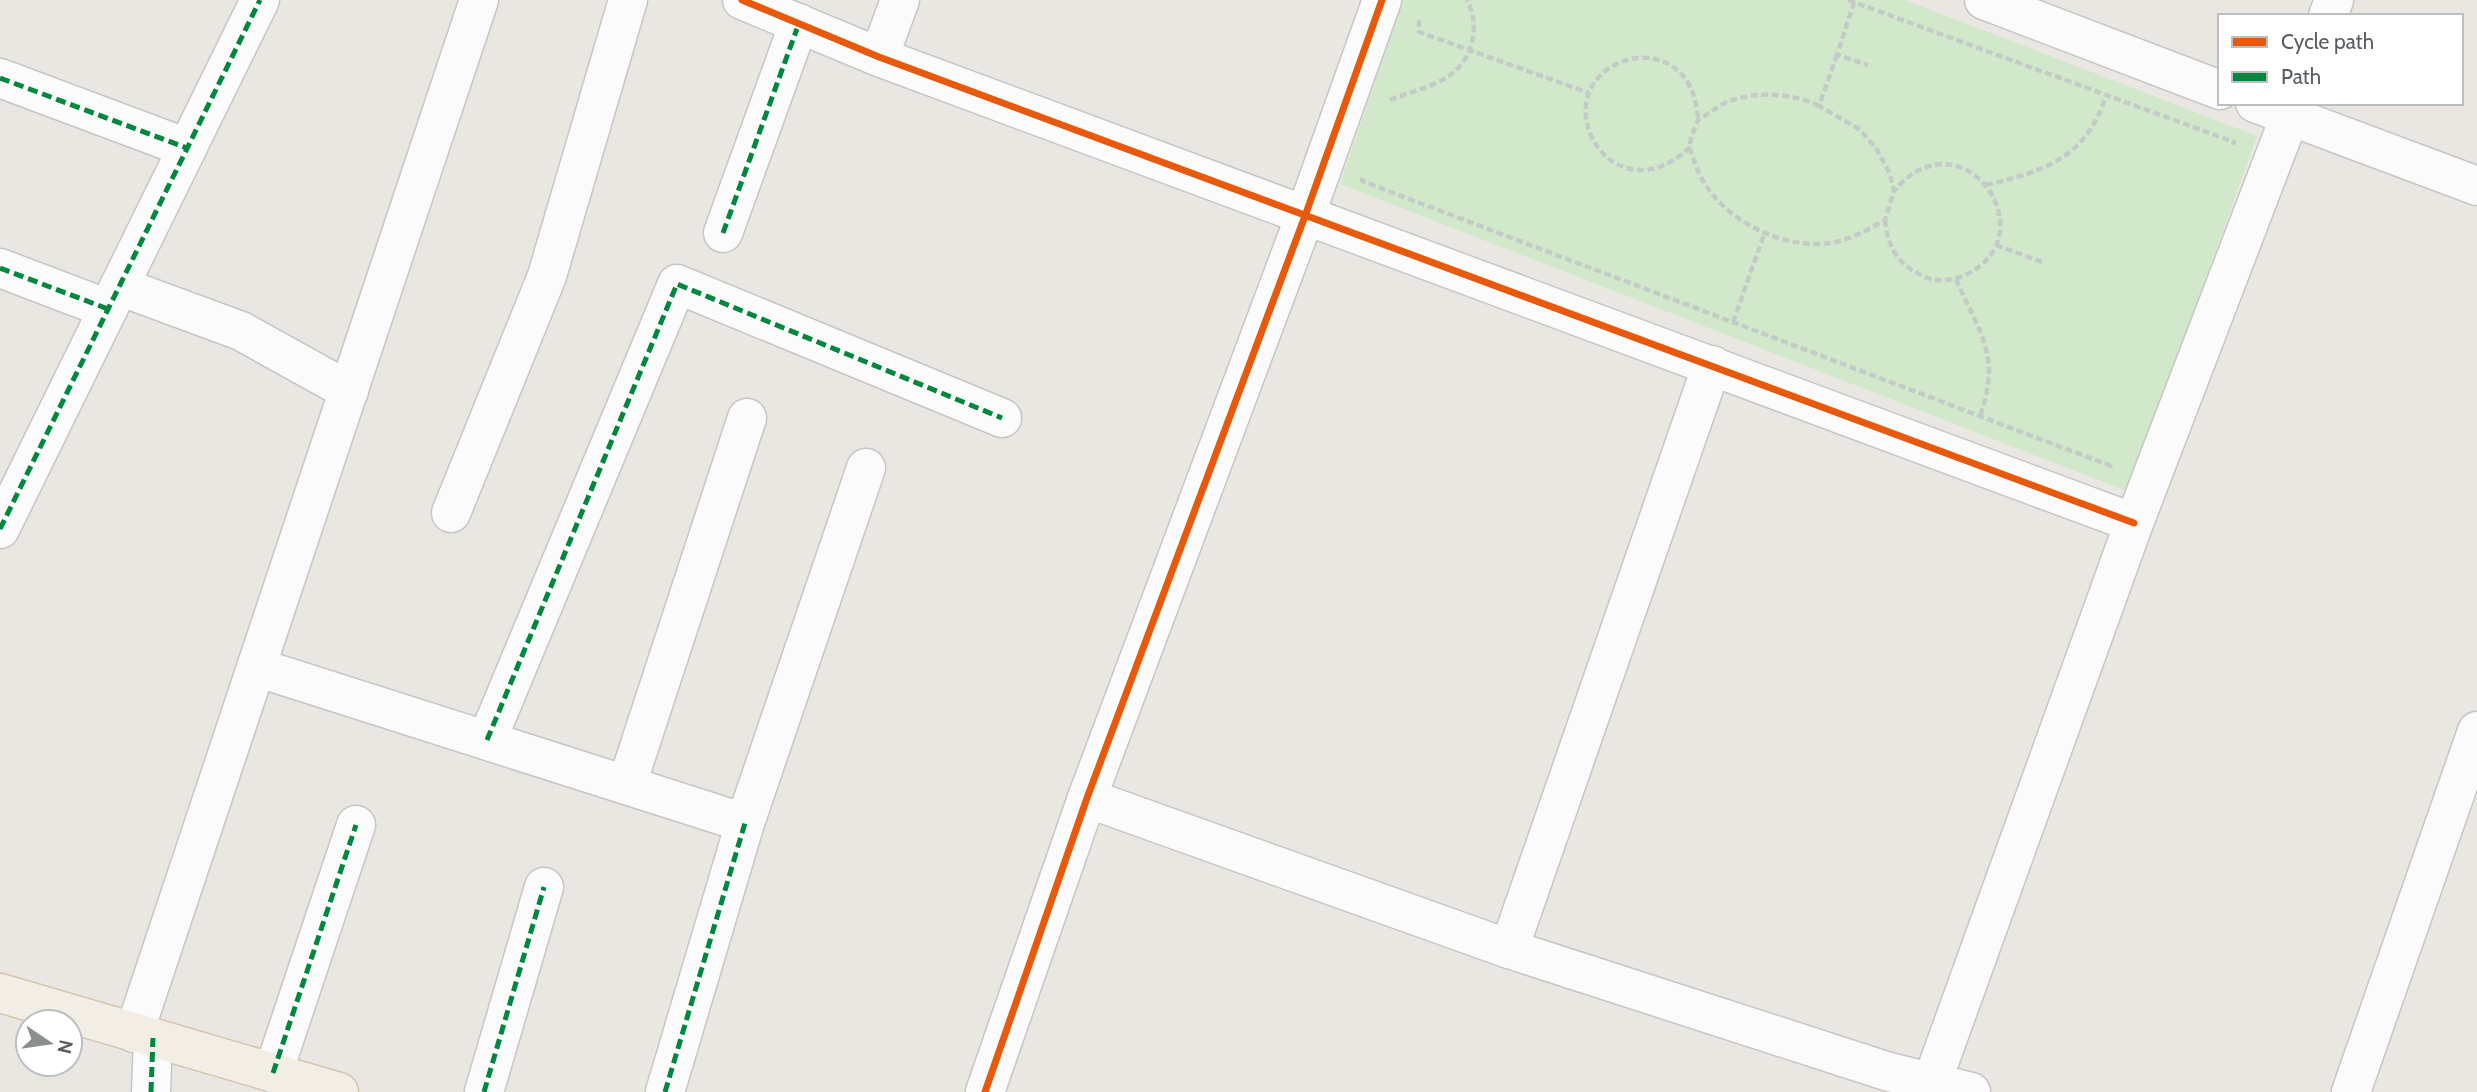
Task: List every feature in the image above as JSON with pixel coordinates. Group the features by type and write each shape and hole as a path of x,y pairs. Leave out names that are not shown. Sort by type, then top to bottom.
{"main road":[{"path":"0,993 339,1092"}],"street":[{"path":"0,530 260,0"},
{"path":"151,1092 144,1035 256,667 479,0"},
{"path":"451,513 547,276 628,0"},
{"path":"741,0 879,57 2134,523"},
{"path":"879,57 900,0"},
{"path":"985,1092 1087,798 1305,216 1382,0"},
{"path":"1984,0 2218,89"},
{"path":"723,233 799,23"},
{"path":"0,78 187,148"},
{"path":"2266,105 2292,110 2477,186"},
{"path":"1932,1082 2134,523 2292,110"},
{"path":"0,268 241,331 349,391"},
{"path":"486,740 677,284 1002,418"},
{"path":"1509,949 1712,365"},
{"path":"627,785 747,418"},
{"path":"665,1092 745,823 866,468"},
{"path":"256,667 745,823"},
{"path":"2351,1092 2477,731"},
{"path":"1087,798 1509,949 1889,1072 1971,1092"},
{"path":"273,1073 356,825"},
{"path":"484,1092 544,887"}],"path":[{"path":"1386,112 1390,101 1455,72 1470,50 1474,30 1472,9 1467,0"},
{"path":"1848,0 2234,142 2229,155"},
{"path":"1819,106 1854,2"},
{"path":"1418,16 1419,32 1589,93"},
{"path":"1837,55 1868,65"},
{"path":"1634,57 1662,61 1684,77 1697,105 1698,120 1689,147 1679,158 1647,170 1633,170 1618,165 1602,155 1591,136 1586,111 1589,93 1600,75 1621,61 1634,57"},
{"path":"1698,120 1737,99 1758,96 1795,97 1819,106 1859,128 1877,148 1890,174 1894,191"},
{"path":"1986,185 2025,175 2064,158 2085,139 2100,116 2106,96"},
{"path":"1689,147 1704,185 1710,192 1735,216 1765,232 1794,242 1817,244 1847,239 1885,220"},
{"path":"1946,165 1975,174 1994,195 2000,219 1996,245 1980,266 1956,279 1941,281 1926,278 1900,262 1891,249 1885,220 1894,191 1911,175 1932,166 1946,165"},
{"path":"1366,169 1362,181 2111,466 2116,453"},
{"path":"1733,322 1765,232"},
{"path":"1996,245 2045,263"},
{"path":"1956,279 1989,357 1988,395 1980,416"}],"green space":[{"path":"1403,0 1905,0 2257,136 2129,492 1340,184"}],"marked path":[{"path":"0,529 260,0"},
{"path":"723,233 799,23"},
{"path":"0,78 187,148"},
{"path":"0,268 108,309"},
{"path":"487,740 677,284 1002,418"},
{"path":"665,1092 745,823"},
{"path":"273,1073 356,825"},
{"path":"484,1092 544,887"},
{"path":"151,1092 153,1038"}],"cycle path":[{"path":"742,0 879,57 2134,523"},
{"path":"985,1092 1087,798 1305,216 1382,0"}]}
